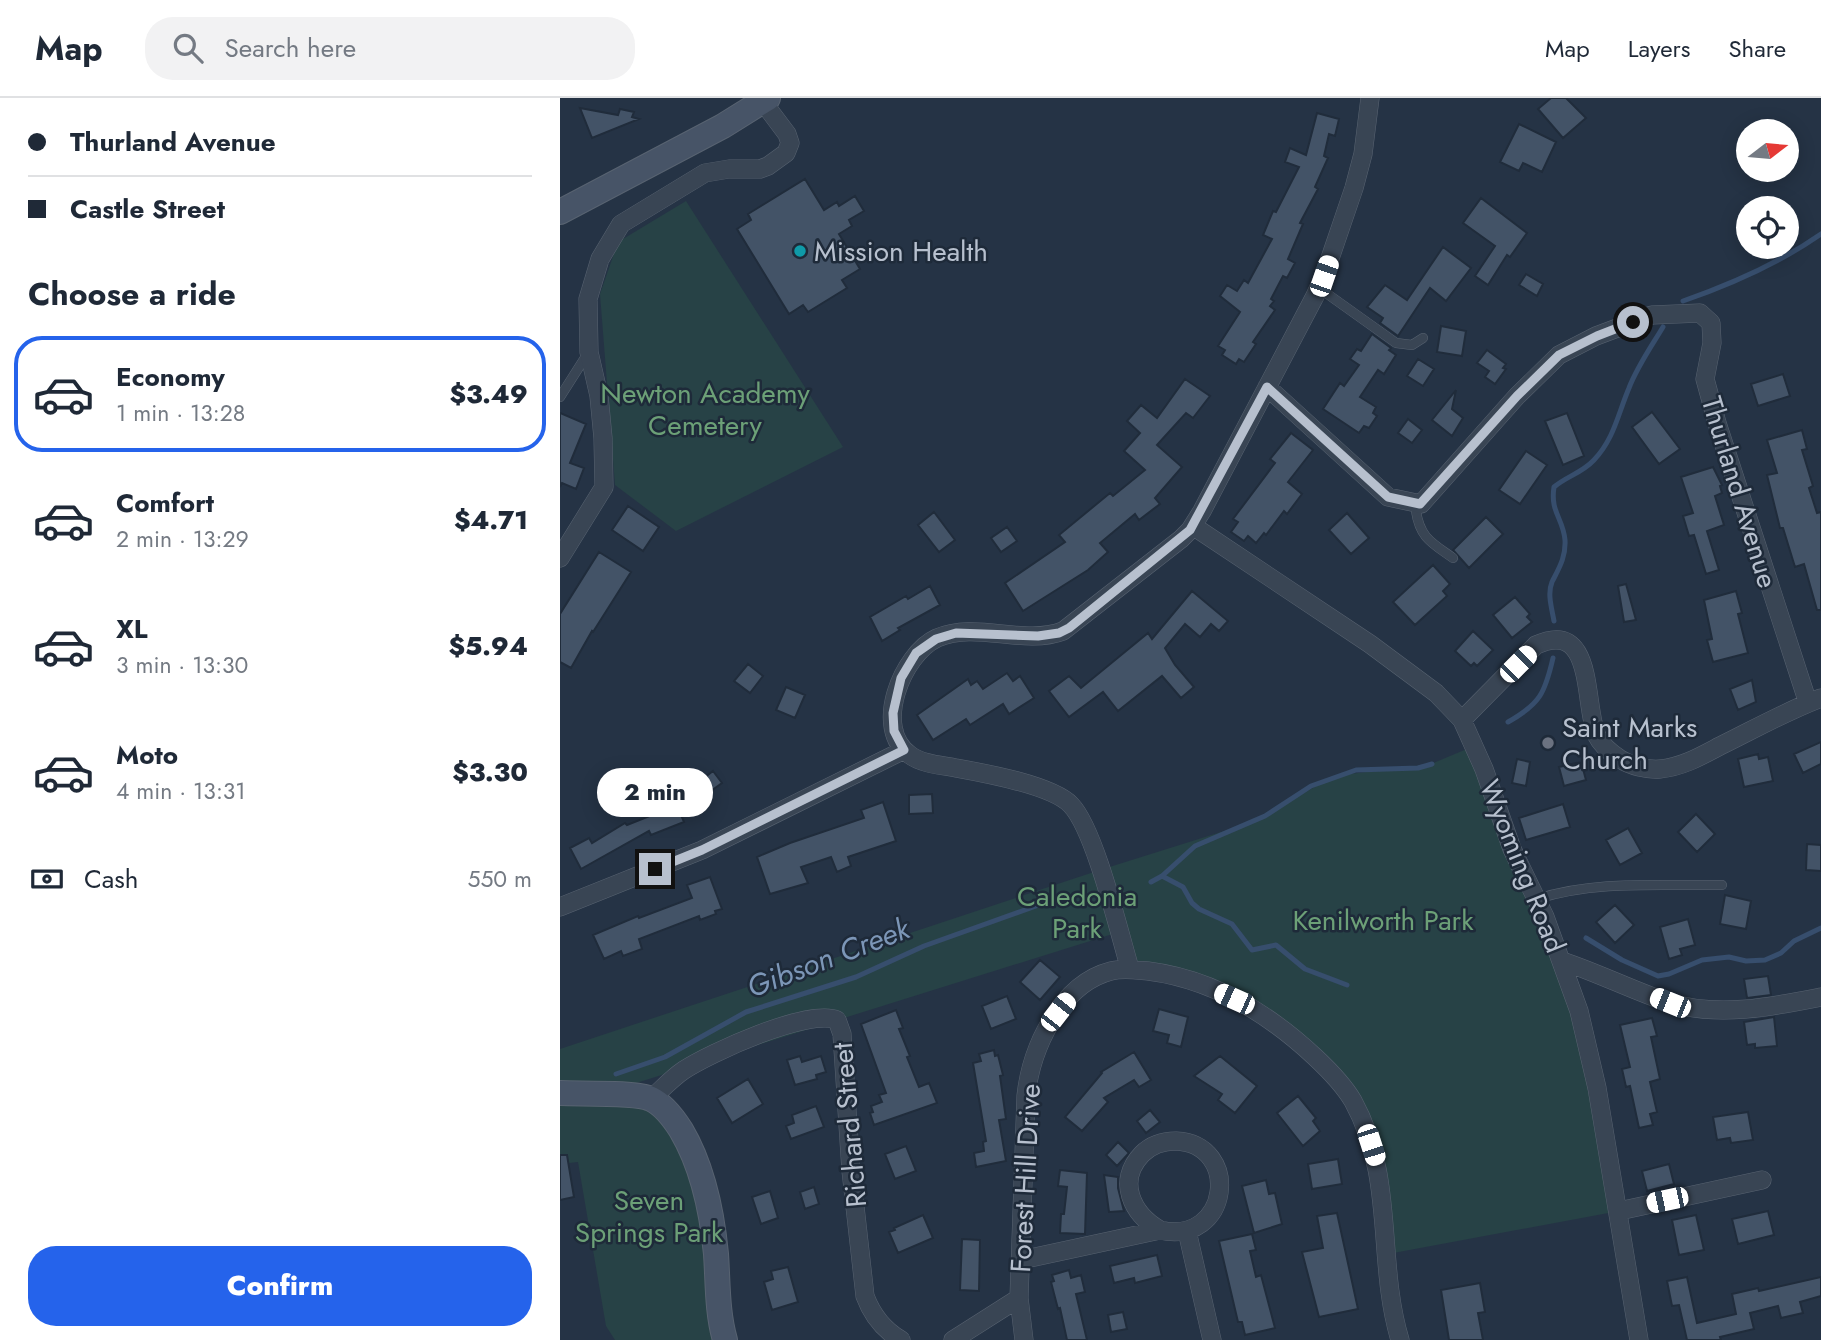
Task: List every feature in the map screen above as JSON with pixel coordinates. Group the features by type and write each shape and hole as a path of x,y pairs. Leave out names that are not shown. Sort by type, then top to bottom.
{"street":[{"path":"1370,98 1368,125 1354,188 1319,288 1193,526 1181,539 1063,631 1038,636 956,633 927,644 907,666 895,700 893,726 904,750 917,759 1048,791 1069,803 1080,817 1090,840 1130,969 1185,979 1249,1006 1289,1033 1332,1073 1346,1091 1363,1122 1378,1166 1392,1306 1400,1340"},
{"path":"560,212 723,126 762,99 787,134 790,143 786,153 760,169 729,169 705,173 621,224 600,259 588,299 589,352 599,396 605,464 604,487 560,558"},
{"name":"Thurland Avenue","path":"1420,504 1517,396 1559,355 1597,336 1652,316 1700,313 1711,323 1712,344 1705,379 1717,423 1814,701"},
{"path":"1267,387 1388,497 1420,504"},
{"name":"Wyoming Road","path":"1193,526 1370,644 1436,693 1462,720 1484,769 1512,849 1537,899 1562,961 1579,1011 1592,1065 1619,1211 1639,1340"},
{"path":"1462,720 1536,645 1558,639 1573,647 1580,657 1586,674 1597,736 1607,749 1622,760 1645,769 1671,767 1697,758 1814,701"},
{"path":"560,907 702,850 904,750"},
{"path":"1562,961 1670,1003 1717,1010 1771,1007 1821,997"},
{"name":"Forest Hill Drive","path":"1024,1340 1018,1298 1026,1096 1035,1054 1058,1012 1084,984 1104,973 1130,969"},
{"name":"Richard Street","path":"651,1099 683,1070 742,1042 813,1018 836,1020 842,1034 851,1171 865,1296 870,1309 886,1330 901,1340"},
{"path":"560,1093 621,1094 651,1099 667,1111 679,1127 699,1169 712,1228 720,1322 725,1340"},
{"path":"1169,1141 1198,1147 1210,1157 1219,1178 1218,1200 1212,1214 1187,1231 1160,1230 1146,1222 1136,1211 1130,1197 1129,1182 1133,1167 1142,1154 1169,1141"},
{"path":"1619,1211 1762,1180"},
{"path":"1021,1260 1160,1230"},
{"path":"1187,1231 1212,1340"},
{"path":"953,1340 1018,1298"}],"lane":[{"path":"1319,288 1396,343 1412,345 1423,338"},
{"path":"560,397 589,352"},
{"path":"1420,504 1416,511 1418,526 1427,540 1453,558"},
{"path":"1537,899 1565,890 1589,887 1722,885"}],"green space":[{"name":"Newton Academy Cemetery","path":"686,201 843,447 676,531 615,485 600,294 618,242"},
{"name":"Kenilworth Park","path":"1474,746 1552,935 1619,1211 1388,1254 1355,1105 1249,1006 1130,969 1119,932 601,1094 637,1096 691,1148 725,1340 615,1340 606,1326 578,1162 560,1164 560,1049 1253,822 1334,776 1431,764"}],"building":[{"path":"1551,98 1566,98 1586,118 1563,138 1538,109"},
{"path":"580,108 618,115 620,109 634,112 632,117 639,119 592,138"},
{"path":"1317,113 1339,119 1335,136 1329,134 1324,156 1328,158 1315,187 1318,189 1300,223 1303,224 1288,259 1295,263 1287,278 1283,276 1271,299 1274,301 1270,306 1275,310 1253,342 1256,344 1244,362 1239,359 1236,364 1222,355 1225,350 1218,346 1240,312 1220,296 1227,285 1237,291 1244,280 1248,283 1272,239 1263,235 1273,211 1276,212 1299,167 1285,162 1290,148 1306,155"},
{"path":"1519,124 1556,142 1542,172 1523,163 1519,171 1500,162"},
{"name":"Mission Health","path":"805,179 824,210 837,202 839,206 855,196 864,211 849,220 852,226 839,234 860,269 842,280 847,288 808,312 803,305 789,314 737,229 751,220 748,214"},
{"path":"1481,198 1527,233 1510,257 1507,255 1488,285 1475,276 1495,246 1463,223"},
{"path":"1443,247 1471,268 1446,301 1430,288 1398,336 1380,323 1383,318 1367,307 1385,285 1407,300"},
{"path":"1526,274 1543,284 1537,296 1519,285"},
{"path":"1441,326 1466,331 1462,356 1437,352"},
{"path":"1372,334 1396,355 1384,374 1378,370 1360,397 1376,407 1373,413 1377,416 1369,428 1364,426 1359,433 1323,409 1340,383 1344,386 1359,365 1350,359 1357,349 1361,351"},
{"path":"1487,350 1506,364 1503,368 1506,369 1495,384 1485,377 1489,371 1477,363"},
{"path":"1418,359 1434,369 1423,386 1407,376"},
{"path":"1783,374 1790,396 1758,406 1751,384"},
{"path":"1185,379 1210,396 1193,418 1186,413 1157,445 1182,467 1155,498 1160,504 1139,520 1135,514 1100,543 1108,552 1088,570 1023,611 1005,583 1065,542 1059,535 1110,493 1113,496 1145,470 1124,451 1140,433 1127,421 1141,405 1157,418"},
{"path":"1456,390 1452,409 1463,418 1452,436 1432,420"},
{"path":"1652,412 1680,449 1659,464 1632,427"},
{"path":"560,413 586,424 570,463 584,468 576,489 562,483 560,487"},
{"path":"1567,413 1584,456 1563,465 1545,421"},
{"path":"1408,419 1422,430 1412,443 1398,433"},
{"path":"1802,430 1807,449 1802,450 1813,486 1809,488 1817,513 1821,512 1821,610 1817,610 1804,564 1795,567 1783,528 1780,528 1767,475 1777,473 1767,440"},
{"path":"1291,433 1313,450 1288,482 1302,494 1287,514 1284,511 1266,535 1264,533 1256,543 1248,536 1244,541 1231,532 1238,522 1233,519 1275,463 1270,459"},
{"path":"1526,451 1547,465 1520,504 1499,490"},
{"path":"1713,467 1722,485 1722,493 1715,496 1724,525 1707,531 1719,570 1706,574 1694,535 1689,536 1683,516 1693,513 1681,477"},
{"path":"628,506 659,527 643,551 612,530"},
{"path":"934,512 955,540 939,552 918,525"},
{"path":"1347,513 1369,538 1351,554 1329,530"},
{"path":"1486,517 1503,534 1469,568 1453,550"},
{"path":"1007,527 1017,541 1001,552 991,538"},
{"path":"599,552 631,572 571,668 560,662 560,614"},
{"path":"1433,565 1450,584 1443,591 1447,596 1415,625 1393,602"},
{"path":"1626,584 1636,620 1624,622 1618,586"},
{"path":"930,586 940,605 898,628 900,630 882,641 870,617 906,596 908,599"},
{"path":"1192,591 1228,621 1219,631 1211,624 1200,637 1185,624 1165,648 1175,665 1194,687 1181,698 1162,676 1118,711 1103,692 1069,717 1049,691 1069,676 1081,688 1148,633 1152,639"},
{"path":"1736,591 1742,613 1738,614 1748,653 1713,662 1707,640 1712,639 1704,600"},
{"path":"1515,597 1530,614 1527,617 1532,622 1512,638 1493,615"},
{"path":"1473,631 1493,650 1477,666 1474,663 1471,666 1455,651"},
{"path":"748,664 763,676 750,693 734,681"},
{"path":"1007,673 1013,681 1020,676 1034,698 1009,714 1003,704 970,725 966,719 933,740 917,715 968,679 971,685 977,681 983,689"},
{"path":"1752,680 1756,702 1738,710 1730,689"},
{"path":"786,687 805,695 795,718 776,710"},
{"path":"1821,742 1821,764 1803,773 1794,754"},
{"path":"1758,754 1759,759 1768,757 1773,781 1744,787 1738,759"},
{"path":"1517,759 1530,762 1526,786 1512,783"},
{"path":"1576,763 1577,766 1582,765 1586,780 1564,786 1559,767"},
{"path":"713,771 722,783 704,796 695,785"},
{"path":"932,794 933,813 909,814 909,795"},
{"path":"883,802 896,841 848,857 851,866 837,872 831,857 801,867 808,883 770,894 757,857 864,818 861,810"},
{"path":"1563,804 1570,827 1526,840 1519,818"},
{"path":"677,805 684,822 651,835 649,831 581,869 570,848 589,838 592,843 625,823 627,825"},
{"path":"1696,814 1715,834 1697,852 1678,832"},
{"path":"1628,828 1642,853 1620,865 1606,840"},
{"path":"1807,844 1821,845 1821,871 1806,870"},
{"path":"710,877 722,909 715,911 716,914 700,920 699,916 639,939 642,949 623,956 621,951 604,959 593,935 692,898 687,885"},
{"path":"1725,895 1751,901 1746,929 1720,924"},
{"path":"1615,905 1634,925 1615,943 1596,922"},
{"path":"1688,919 1695,945 1680,949 1682,955 1669,959 1660,927"},
{"path":"1040,960 1060,977 1040,1000 1020,982"},
{"path":"1768,976 1771,995 1747,998 1744,979"},
{"path":"1007,996 1016,1019 991,1029 982,1006"},
{"path":"1159,1009 1188,1017 1181,1047 1167,1043 1169,1035 1153,1031"},
{"path":"896,1010 903,1028 899,1029 910,1056 907,1057 919,1087 929,1083 937,1103 874,1125 871,1106 882,1102 879,1095 886,1093 861,1024"},
{"path":"1774,1017 1777,1046 1755,1048 1755,1044 1747,1045 1744,1022"},
{"path":"1652,1018 1657,1036 1651,1037 1660,1079 1650,1082 1657,1112 1650,1114 1653,1125 1639,1128 1630,1086 1626,1087 1622,1069 1630,1067 1620,1025"},
{"path":"994,1050 1003,1075 1000,1076 1006,1119 999,1120 1006,1161 976,1167 974,1153 984,1151 983,1142 986,1141 973,1063 981,1061 979,1054"},
{"path":"1134,1052 1151,1080 1139,1087 1134,1080 1104,1098 1108,1102 1082,1131 1065,1117 1101,1072"},
{"path":"800,1056 802,1062 821,1056 826,1072 816,1075 817,1079 795,1085 787,1060"},
{"path":"1220,1056 1257,1086 1235,1113 1218,1100 1222,1094 1194,1076"},
{"path":"748,1079 763,1104 732,1123 717,1098"},
{"path":"1298,1096 1316,1118 1313,1121 1320,1131 1303,1146 1277,1113"},
{"path":"816,1106 824,1127 791,1139 786,1126 794,1123 792,1115"},
{"path":"1150,1110 1160,1122 1146,1133 1137,1121"},
{"path":"1748,1112 1753,1140 1731,1143 1730,1138 1717,1140 1713,1117"},
{"path":"1118,1142 1129,1153 1117,1166 1106,1155"},
{"path":"906,1146 916,1171 895,1179 885,1154"},
{"path":"560,1155 567,1155 574,1197 560,1200"},
{"path":"1338,1159 1342,1184 1312,1189 1308,1164"},
{"path":"1669,1164 1674,1184 1647,1191 1642,1171"},
{"path":"1060,1170 1087,1173 1085,1234 1060,1233 1067,1187 1058,1186"},
{"path":"1104,1175 1118,1177 1124,1211 1109,1212"},
{"path":"1266,1180 1269,1194 1275,1193 1282,1224 1254,1233 1242,1186"},
{"path":"814,1187 819,1204 805,1209 800,1192"},
{"path":"770,1191 778,1218 761,1224 752,1197"},
{"path":"1768,1211 1774,1235 1738,1244 1732,1219"},
{"path":"1337,1213 1358,1309 1319,1317 1302,1252 1323,1248 1317,1216"},
{"path":"923,1215 933,1238 898,1253 889,1232"},
{"path":"1696,1215 1704,1250 1679,1255 1672,1220"},
{"path":"1252,1234 1256,1250 1250,1251 1256,1277 1261,1275 1275,1328 1245,1335 1242,1322 1238,1322 1219,1241"},
{"path":"962,1239 980,1240 979,1291 960,1290"},
{"path":"1157,1255 1162,1276 1135,1283 1134,1278 1114,1283 1110,1266"},
{"path":"788,1267 798,1302 772,1310 764,1282 773,1279 771,1271"},
{"path":"1069,1270 1071,1278 1081,1275 1085,1292 1076,1294 1087,1340 1067,1340 1051,1282 1054,1281 1052,1275"},
{"path":"1687,1277 1697,1323 1736,1314 1732,1294 1758,1288 1759,1291 1821,1277 1821,1296 1800,1302 1803,1313 1781,1318 1778,1306 1750,1313 1754,1329 1720,1337 1721,1340 1687,1340 1679,1305 1672,1306 1667,1281"},
{"path":"1480,1283 1485,1312 1478,1313 1483,1340 1449,1340 1441,1290"},
{"path":"1123,1312 1127,1329 1111,1332 1108,1315"}],"waterway":[{"path":"1683,301 1754,272 1821,234"},
{"path":"1554,621 1550,591 1562,562 1565,546 1564,532 1555,509 1554,487 1585,468 1601,452 1611,435 1636,372 1663,327"},
{"path":"1508,722 1540,696 1553,658"},
{"path":"1151,882 1162,876 1195,846 1265,816 1311,786 1356,770 1418,768 1432,764"},
{"path":"1162,876 1183,887 1192,903 1199,909 1232,924 1252,950 1276,945 1305,969 1347,985"},
{"name":"Gibson Creek","path":"616,1074 665,1057 746,1012 856,977 924,946 1061,897"},
{"path":"1586,938 1622,960 1658,976 1702,960 1729,957 1746,961 1765,960 1781,953 1794,941 1821,928"}],"place":[{"name":"Mission Health","path":"800,251"},
{"name":"Saint Marks Church","path":"1548,743"}],"route":[{"path":"655,869 702,850 904,750 892,722 895,700 907,666 927,644 956,633 1038,636 1059,633 1069,628 1190,530 1267,387 1388,497 1420,504 1517,396 1559,355 1633,322"}],"park label":[{"name":"Caledonia Park","path":"1077,912"},
{"name":"Seven Springs Park","path":"649,1216"}]}
